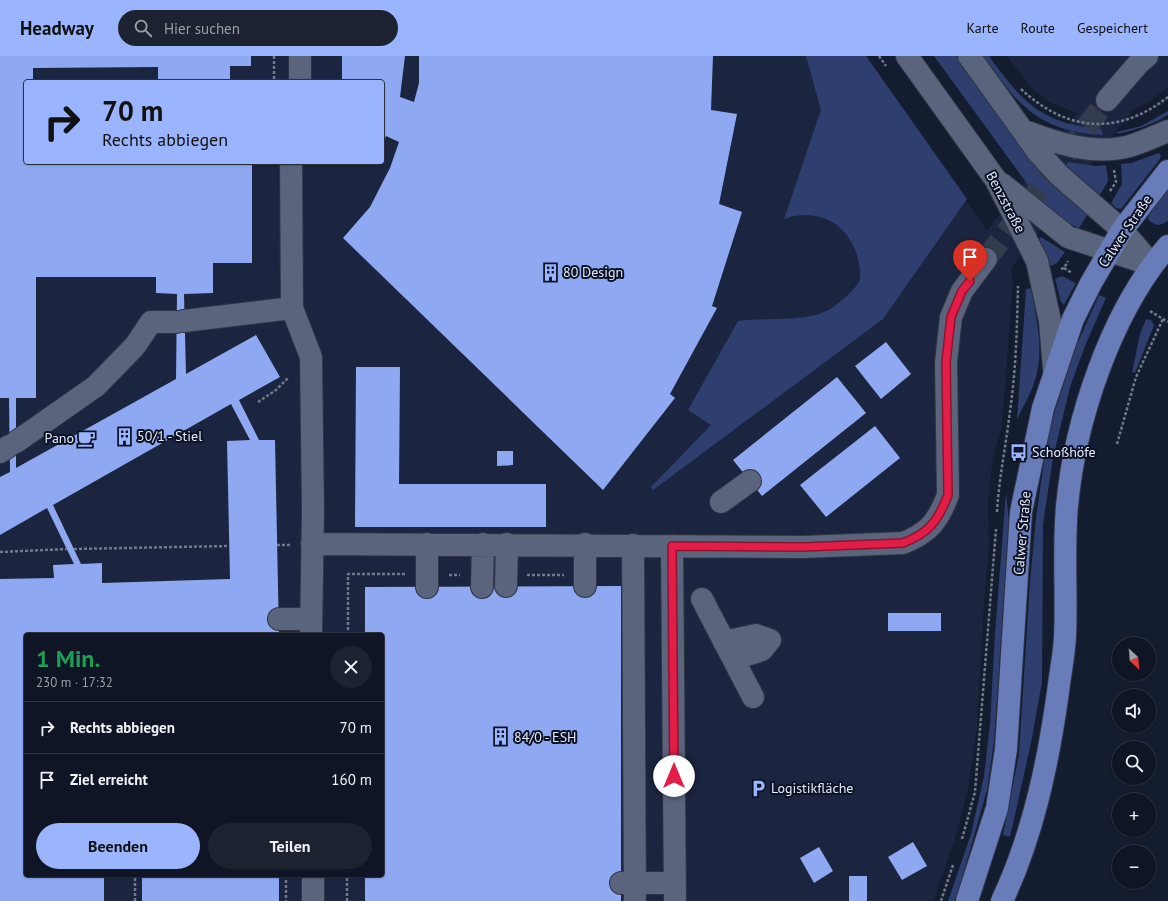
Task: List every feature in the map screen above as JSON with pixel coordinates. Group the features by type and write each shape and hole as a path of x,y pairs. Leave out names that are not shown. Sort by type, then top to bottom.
{"main road":[{"name":"Calwer Straße","path":"968,901 997,808 1006,749 1021,512 1043,408 1054,369 1072,319 1122,230 1168,170"},
{"path":"1002,901 1029,832 1053,728 1065,638 1064,574 1067,506 1081,429 1102,364 1123,315 1152,265 1168,246"}],"street":[{"path":"285,56 285,80"},
{"path":"300,56 300,80"},
{"name":"Benzstraße","path":"907,56 996,180 1040,271 1050,321 1054,369"},
{"path":"969,56 1038,152 1059,175 1122,230 1152,265"},
{"path":"1107,100 1138,64 1147,56"},
{"path":"1022,130 1051,141 1079,148 1111,149 1130,146 1168,131"},
{"path":"279,619 311,627 311,357 292,308 291,164"},
{"path":"996,180 1068,237 1109,252 1152,265"},
{"path":"312,544 585,544 803,547 903,543 917,538 928,530 942,511 948,495 946,362 951,317 962,291 986,259"},
{"path":"8,447 96,386 135,346 151,322 180,322 292,308"},
{"path":"721,502 750,481"},
{"path":"427,544 427,587"},
{"path":"482,587 483,544"},
{"path":"506,586 507,544"},
{"path":"585,544 585,586"},
{"path":"632,545 630,892 675,892 672,546"},
{"path":"702,599 753,697"},
{"path":"313,877 314,901"}],"path":[{"path":"274,56 274,80"},
{"path":"879,56 888,68"},
{"path":"1018,86 1037,103 1057,115 1084,123 1108,124 1134,118 1157,106 1168,97"},
{"path":"1151,311 1168,322"},
{"path":"1117,444 1136,377 1163,319"},
{"path":"74,548 229,546"},
{"path":"0,552 67,549"},
{"path":"135,877 135,901"},
{"path":"286,877 286,901"},
{"path":"347,877 347,901"}],"shaded area":[{"path":"0,56 866,56 987,231 1077,113 1049,102 1031,87 1007,56 1168,56 1168,87 1149,102 1133,110 1011,268 1013,281 1002,425 993,457 988,504 989,544 977,727 968,790 954,842 933,901 0,901"},
{"path":"806,56 866,56 967,199 883,319 653,490 651,487 711,425 688,410 738,321 798,318 821,313 830,309 841,301 859,282 860,272 857,255 852,243 838,226 819,216 796,216 784,219 821,110"},
{"path":"934,56 956,56 1032,160 1068,198 1087,215 1079,228 1056,215 1036,196"},
{"path":"983,56 989,56 1012,86 1035,108 1048,116 1063,122 1101,129 1103,135 1081,133 1062,128 1046,121 1032,112 1007,88"},
{"path":"1168,111 1168,115 1156,122 1117,134 1117,132 1141,126"},
{"path":"1159,153 1161,156 1160,159 1121,209 1116,208 1111,203 1122,184 1121,164 1131,163"},
{"path":"1068,162 1095,166 1106,165 1108,181 1100,195 1066,165"},
{"path":"1168,189 1168,221 1158,225 1148,219 1150,211"},
{"path":"1041,237 1065,252 1057,263 1051,266 1039,239"},
{"path":"1062,276 1076,283 1064,305 1061,302 1055,279"},
{"path":"1031,288 1038,332 1038,366 1032,388 1017,420 1026,289"},
{"path":"1099,295 1106,298 1085,346 1070,387 1053,458 1043,525 1042,682 1031,743 1010,837 1003,835 1019,754 1030,582 1036,518 1045,454 1053,417 1075,349"},
{"path":"1146,319 1151,320 1154,325 1135,373 1132,372 1140,334"},
{"path":"1006,493 1009,522 994,742 987,790 959,889 954,901 948,901 971,834 984,776 990,724 995,633"}],"building":[{"path":"0,56 251,56 251,66 230,66 230,80 158,80 158,67 33,68 33,80 24,80 24,164 252,164 252,263 213,263 213,293 184,294 186,374 256,335 280,377 239,400 259,440 275,440 279,633 24,633 24,877 104,877 104,901 0,901 0,579 54,578 53,565 74,564 47,508 0,535 0,477 10,472 9,398 0,398","holes":["36,277 156,277 156,293 177,294 176,379 16,468 16,398 36,398","231,404 250,440 227,441 230,579 102,583 102,563 81,564 53,505"]},
{"name":"80 Design","path":"342,56 405,56 400,97 414,102 419,83 419,56 713,56 711,110 737,114 719,204 742,212 712,306 717,308 670,394 675,398 603,490 343,238 370,207 390,168 399,142 386,136 384,142 384,80 342,80"},
{"path":"886,342 911,374 881,399 855,366"},
{"path":"356,367 400,367 399,484 546,484 546,527 355,527"},
{"path":"837,377 866,413 762,496 733,460"},
{"path":"875,426 900,458 826,517 800,485"},
{"path":"497,451 513,451 513,465 497,466"},
{"name":"84/0 - ESH","path":"621,586 621,901 365,901 365,877 384,877 384,633 365,633 365,587"},
{"path":"888,613 941,613 941,631 888,631"},
{"path":"913,842 927,866 902,880 888,857"},
{"path":"819,847 833,871 814,883 800,858"},
{"path":"849,876 867,876 867,901 849,901"},
{"path":"142,877 279,877 279,901 142,901"}],"tunnel":[{"path":"986,259 1107,100"}],"place":[{"name":"80 Design","path":"550,272"},
{"name":"50/1 - Stiel","path":"124,436"},
{"name":"Pano","path":"87,438"},
{"name":"Schoßhöfe","path":"1019,452"},
{"name":"84/0 - ESH","path":"501,737"},
{"name":"Logistikfläche","path":"758,788"}],"route":[{"path":"674,776 672,546 803,547 903,543 917,538 928,530 942,511 948,495 946,362 951,317 962,291 970,281"}]}
